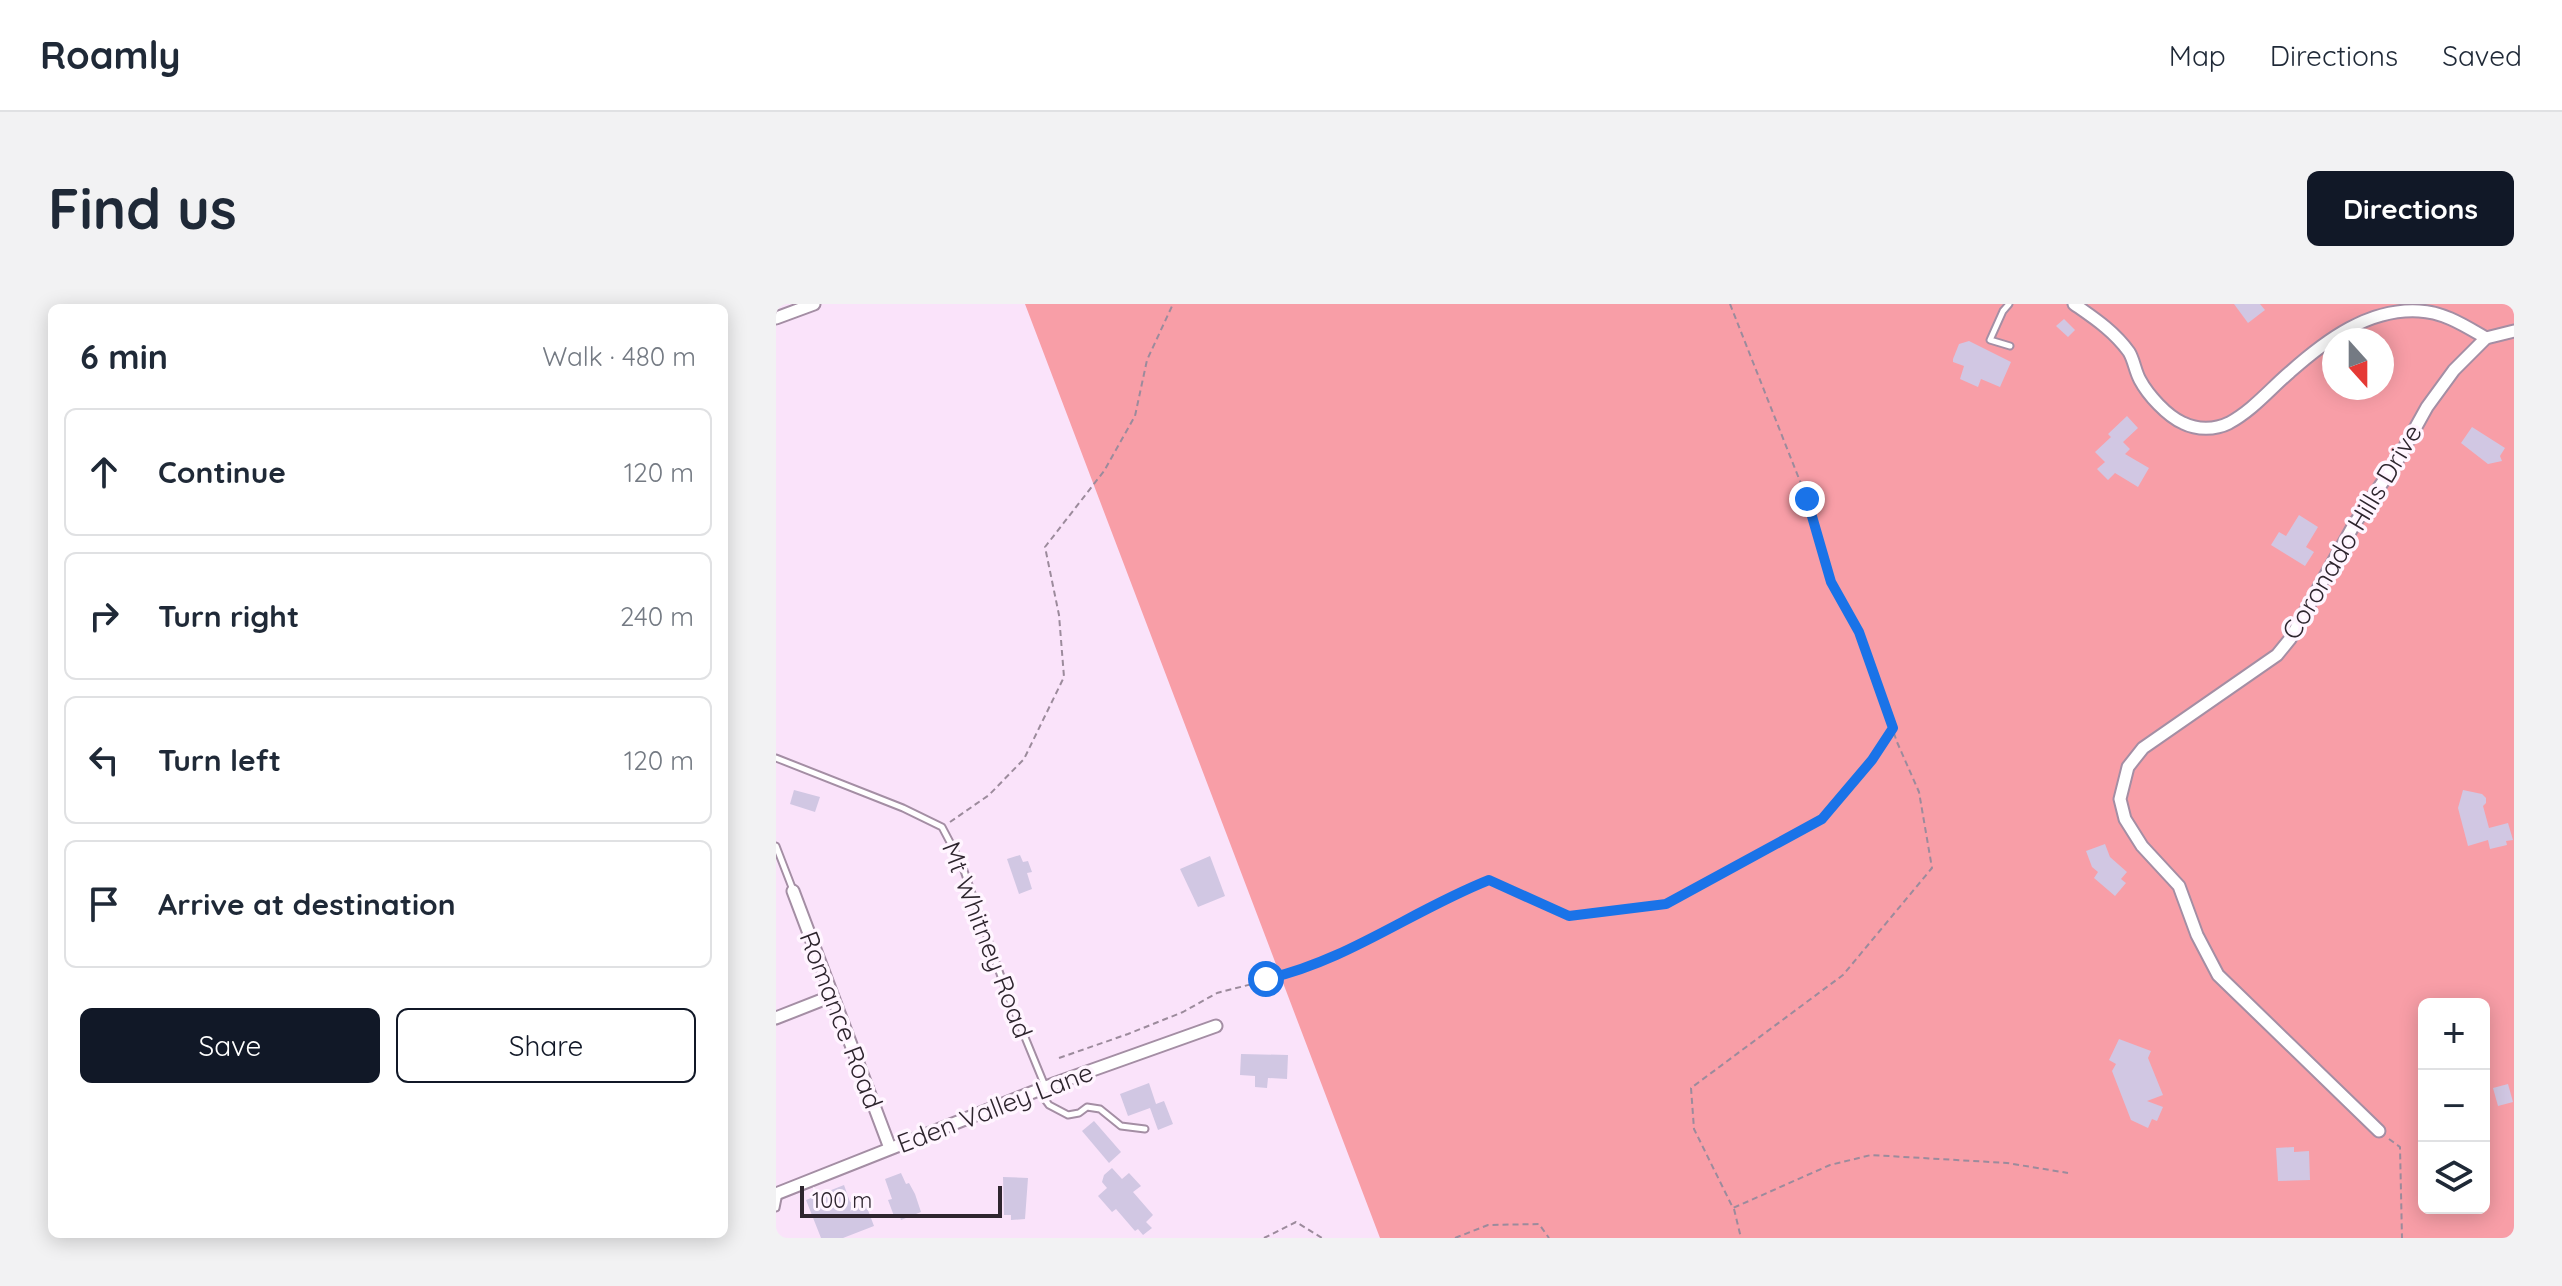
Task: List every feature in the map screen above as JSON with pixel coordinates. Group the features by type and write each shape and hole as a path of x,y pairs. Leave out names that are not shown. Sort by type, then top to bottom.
{"street":[{"path":"776,318 814,304"},
{"path":"2074,304 2108,328 2130,353 2141,381 2158,403 2181,423 2204,430 2228,424 2258,403 2289,372 2322,346 2362,321 2390,312 2421,311 2446,317 2486,338 2514,331"},
{"name":"Coronado Hills Drive","path":"2379,1131 2218,975 2197,935 2179,886 2142,846 2125,819 2120,799 2128,767 2143,748 2277,655 2290,639 2355,523 2397,461 2427,407 2454,370 2486,338"},
{"name":"Romance Road","path":"793,891 890,1148"},
{"path":"776,1018 832,996"},
{"name":"Eden Valley Lane","path":"777,1194 1041,1088 1216,1026"}],"lane":[{"path":"2009,304 1990,340 2010,346"},
{"name":"Mt Whitney Road","path":"776,758 903,808 942,827 962,865 1041,1088"},
{"name":"Romance Road","path":"776,846 793,891"},
{"path":"1041,1088 1049,1105 1068,1115 1079,1113 1087,1107 1100,1109 1121,1126 1145,1129"},
{"path":"776,1208 777,1194"}],"path":[{"path":"942,827 989,795 1024,759 1064,677 1059,615 1045,547 1104,471 1135,416 1147,360 1173,304"},
{"path":"1730,304 1807,499 1831,582 1859,632 1919,792 1932,868 1843,975 1691,1088 1694,1129 1733,1208 1741,1238"},
{"path":"1059,1058 1183,1012 1217,993 1295,973 1382,935 1445,898 1489,880 1569,916 1666,904 1822,819 1872,760 1893,728"},
{"path":"2379,1131 2400,1147 2402,1238"},
{"path":"1733,1208 1830,1165 1871,1155 2007,1163 2068,1173"},
{"path":"1264,1238 1296,1222 1322,1238"},
{"path":"1455,1238 1488,1225 1526,1224 1539,1224 1549,1238"}],"shaded area":[{"path":"1025,304 2514,304 2514,1238 1380,1238"}],"building":[{"path":"2234,304 2260,304 2265,310 2248,323"},
{"path":"2064,319 2075,330 2068,337 2056,326"},
{"path":"1969,341 2011,362 2000,387 1981,379 1978,387 1960,379 1964,366 1953,362 1953,359 1959,344"},
{"path":"2127,416 2138,428 2123,442 2130,449 2125,454 2149,468 2138,487 2115,473 2108,480 2097,469 2105,462 2095,452"},
{"path":"2472,427 2505,448 2500,456 2502,461 2488,464 2461,443"},
{"path":"2299,515 2318,527 2306,547 2314,552 2305,566 2271,545 2279,532 2286,536"},
{"path":"794,790 820,797 815,812 790,804"},
{"path":"2463,790 2482,794 2486,798 2483,806 2489,828 2508,823 2513,840 2506,841 2507,845 2490,849 2488,840 2468,846 2458,808"},
{"path":"2105,844 2110,857 2127,872 2121,879 2126,883 2115,896 2094,878 2098,872 2092,867 2086,851"},
{"path":"1020,855 1023,862 1028,861 1032,872 1027,873 1032,889 1019,894 1007,859"},
{"path":"1210,856 1225,896 1198,907 1180,869"},
{"path":"2119,1039 2151,1051 2148,1058 2163,1095 2147,1101 2163,1107 2157,1121 2152,1119 2148,1128 2131,1120 2112,1071 2116,1064 2109,1060"},
{"path":"1241,1054 1288,1055 1287,1079 1268,1078 1267,1088 1255,1087 1255,1076 1240,1075"},
{"path":"1149,1083 1156,1104 1164,1101 1173,1124 1158,1130 1150,1108 1128,1116 1120,1094"},
{"path":"2508,1084 2513,1102 2498,1106 2493,1088"},
{"path":"1094,1121 1121,1152 1109,1163 1082,1131"},
{"path":"2294,1147 2294,1152 2309,1151 2310,1180 2278,1181 2276,1148"},
{"path":"1112,1168 1122,1179 1129,1173 1141,1186 1133,1192 1153,1215 1146,1222 1152,1228 1143,1235 1138,1229 1135,1231 1116,1209 1112,1212 1098,1196 1107,1188 1102,1182 1104,1175"},
{"path":"901,1173 915,1194 921,1212 901,1220 899,1214 894,1216 885,1179"},
{"path":"1003,1177 1028,1178 1025,1219 1011,1220 1011,1215 1004,1215"},
{"path":"844,1185 850,1202 863,1197 874,1226 843,1238 821,1238 806,1200"}],"route":[{"path":"1266,979 1295,973 1382,935 1445,898 1489,880 1569,916 1666,904 1822,819 1872,760 1893,728 1859,632 1831,582 1807,499"}]}
